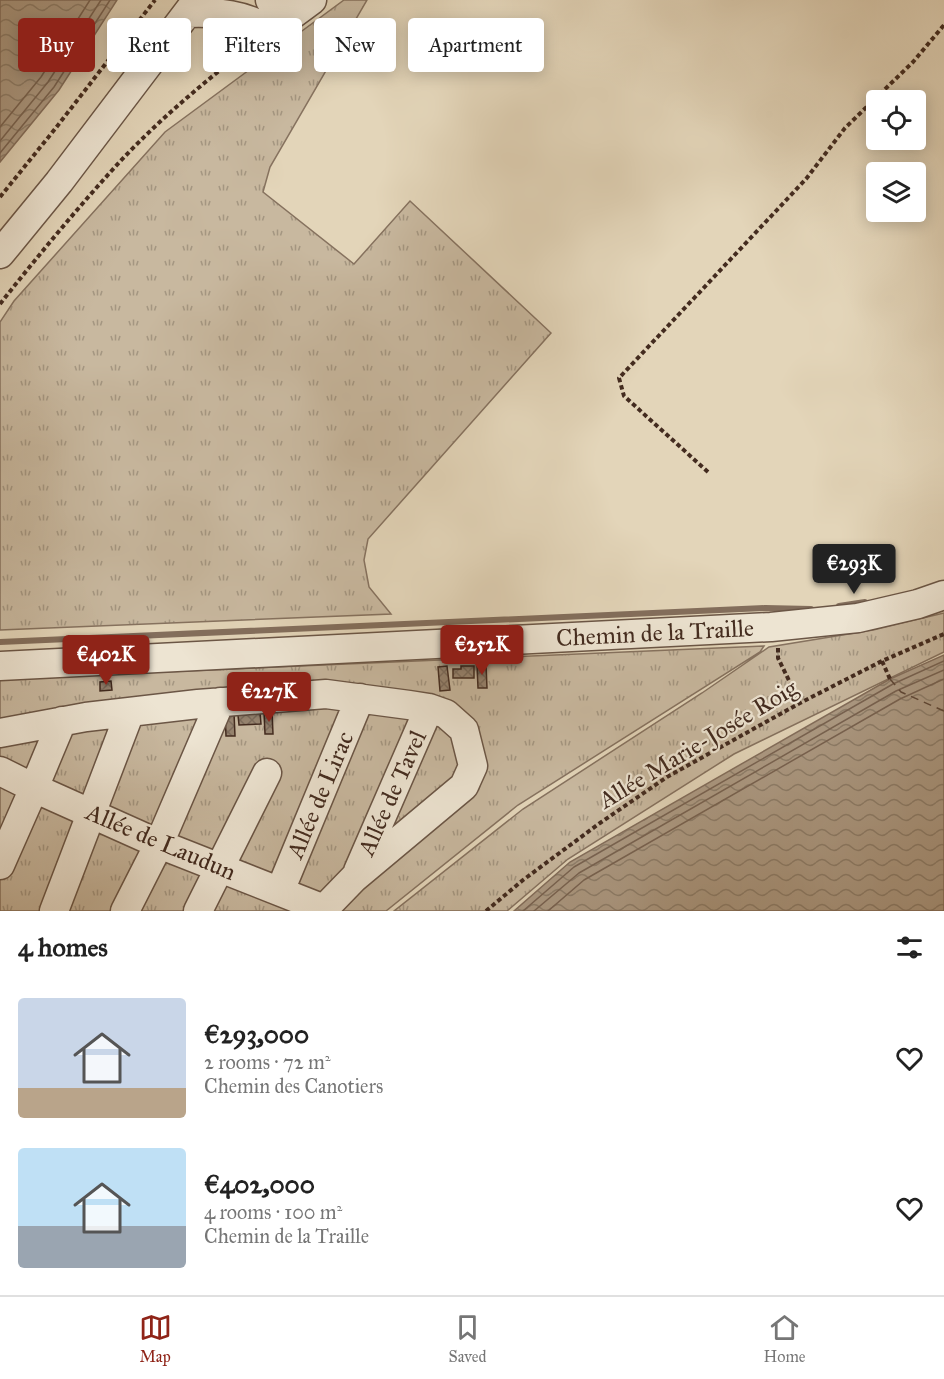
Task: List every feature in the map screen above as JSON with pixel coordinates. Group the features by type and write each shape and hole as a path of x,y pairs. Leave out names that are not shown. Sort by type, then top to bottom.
{"street":[{"path":"270,0 290,4 306,0"},
{"path":"288,18 312,0"},
{"path":"0,254 59,182 193,7 238,18"},
{"name":"Chemin de la Traille","path":"0,666 774,635 918,604 944,595"},
{"path":"0,733 86,717 220,702 326,694 429,708 446,714 464,730 473,766 464,786 354,878 323,910"},
{"name":"Allée de Lirac","path":"280,891 360,699"},
{"path":"125,911 159,844 220,702"},
{"name":"Allée de Tavel","path":"354,878 429,708"},
{"path":"54,911 130,712"},
{"path":"0,865 62,721"},
{"name":"Allée de Laudun","path":"0,771 159,844 323,910"},
{"path":"198,911 267,773"}],"path":[{"path":"0,197 155,0"},
{"path":"708,472 624,396 619,378 806,179 845,128 913,62 944,25"},
{"path":"0,304 116,166 172,111 216,72"},
{"name":"Allée Marie-Josée Roig","path":"486,911 532,873 667,777 800,703 882,661 944,633"},
{"path":"774,635 778,658 800,703"},
{"path":"882,661 890,679"}],"green space":[{"path":"344,0 367,0 357,18 320,18"},
{"path":"314,22 314,72 325,72 270,167 263,192 354,264 410,201 551,333 368,539 364,560 369,587 391,614 0,630 0,322 14,301 165,132 246,72 302,72 302,31"},
{"path":"944,613 944,652 734,754 568,859 507,911 394,911 523,809 769,647 873,630"},
{"path":"764,646 760,652 518,805 386,911 0,911 0,679"}],"water":[{"path":"0,0 117,0 95,34 95,18 18,18 18,72 71,72 59,90 0,162"},
{"path":"944,655 944,911 514,911 570,862 890,679"}],"building":[{"path":"477,665 486,665 487,688 478,688"},
{"path":"447,666 450,690 440,691 438,667"},
{"path":"461,666 474,666 474,678 453,678 453,669 461,669"},
{"path":"111,681 112,690 100,691 100,682"},
{"path":"272,711 273,734 265,734 264,712"},
{"path":"246,712 260,712 261,724 239,725 238,715 246,715"},
{"path":"225,713 234,713 235,736 226,736"}],"waterway":[{"path":"839,606 865,602"},
{"path":"0,642 765,608 811,609"}],"ferry route":[{"path":"890,679 901,692 944,711"}]}
